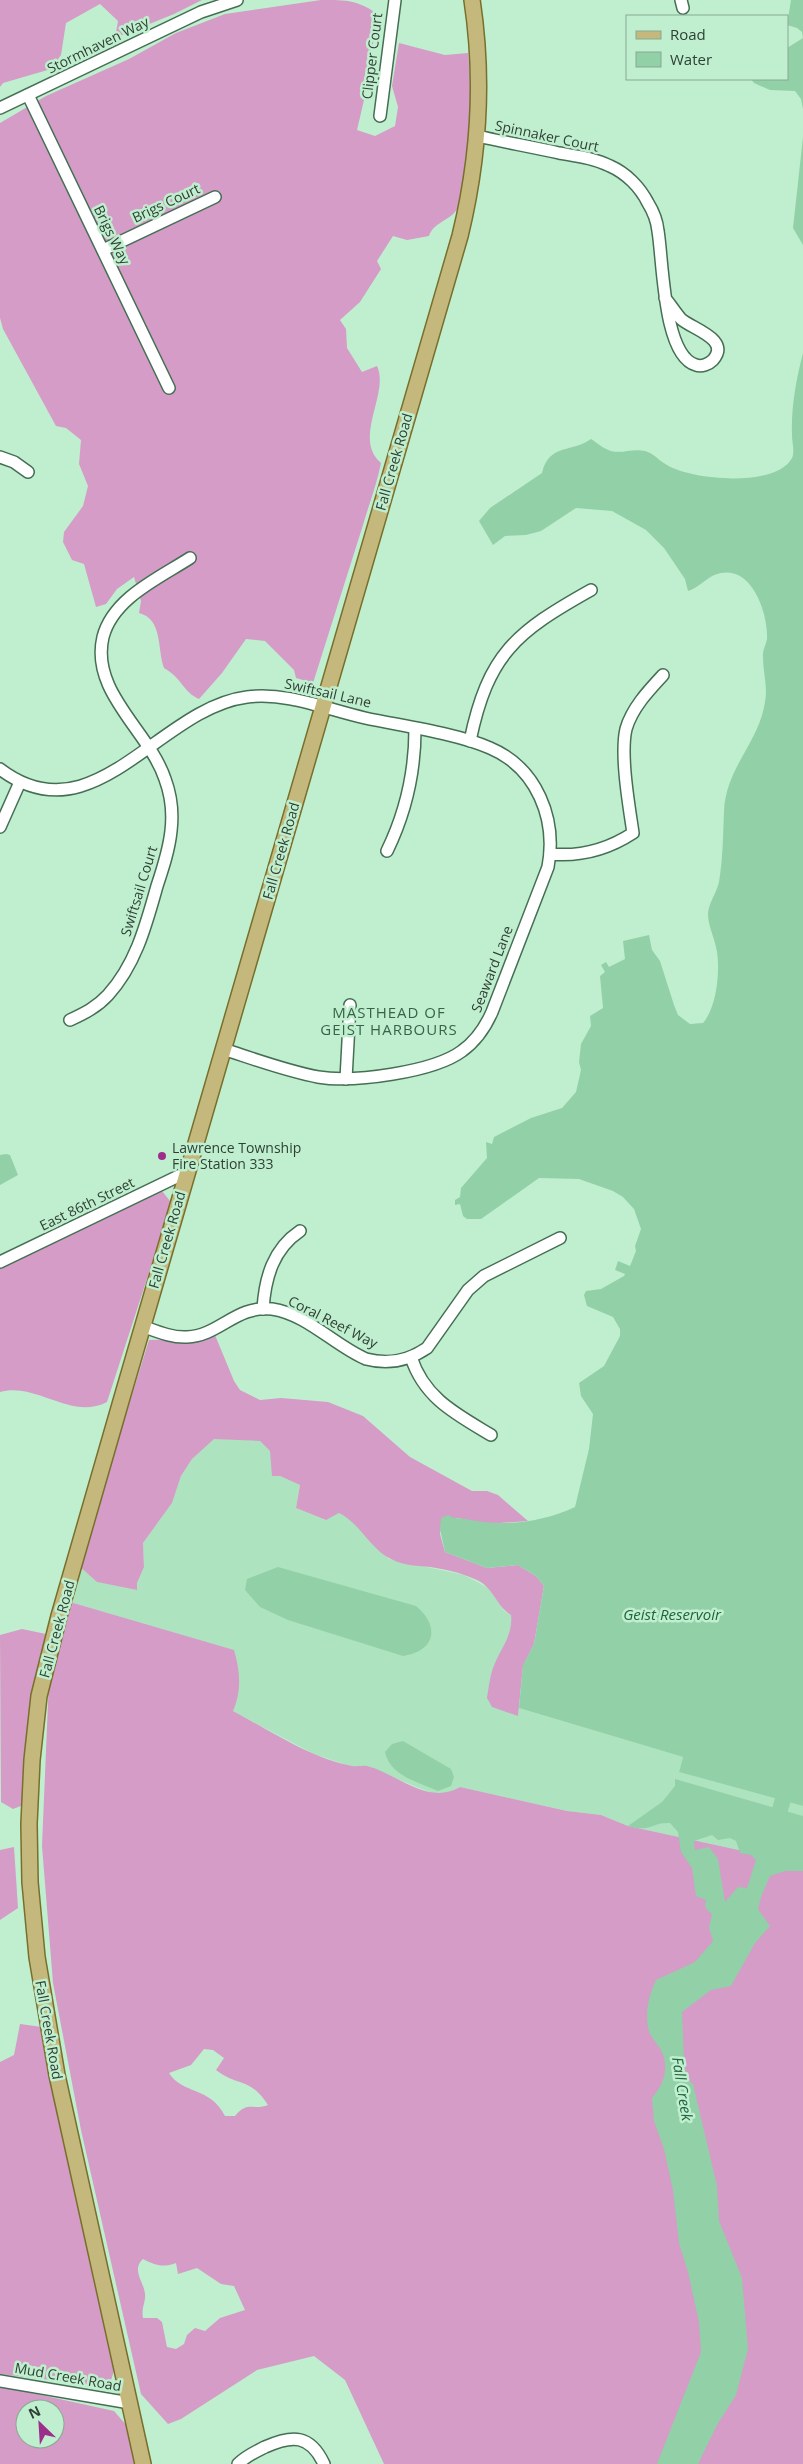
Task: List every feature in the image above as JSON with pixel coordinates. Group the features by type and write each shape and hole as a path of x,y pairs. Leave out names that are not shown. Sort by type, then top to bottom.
{"main road":[{"name":"Fall Creek Road","path":"143,2464 57,2075 42,1992 32,1911 29,1824 32,1760 39,1696 59,1616 142,1326 458,242 471,185 477,136 478,51 472,0"}],"street":[{"name":"Stormhaven Way","path":"0,108 201,12 237,0"},
{"name":"Clipper Court","path":"380,116 395,0"},
{"name":"Brigs Way","path":"28,95 169,388"},
{"name":"Spinnaker Court","path":"477,136 597,160 613,167 630,180 644,197 656,221 665,298 679,351 691,363 698,366 707,364 714,359 717,350 716,342 711,336 691,326 681,318 665,298"},
{"name":"Brigs Court","path":"102,250 214,197"},
{"path":"0,457 14,462 28,472"},
{"name":"Swiftsail Court","path":"70,1020 92,1010 108,995 130,963 144,932 168,850 171,829 170,799 162,770 149,746 107,682 102,661 104,634 113,615 128,599 190,558"},
{"path":"470,741 484,688 509,648 541,619 591,590"},
{"path":"550,854 590,853 618,842 633,833 625,767 626,729 641,700 663,675"},
{"name":"Swiftsail Lane","path":"0,769 20,782 46,789 77,788 98,781 201,713 237,699 259,696 286,697 470,741 491,748 509,759 533,784 547,816 551,837 550,854"},
{"path":"387,851 408,794 414,760 415,729"},
{"path":"0,827 20,782"},
{"name":"Seaward Lane","path":"223,1049 306,1074 332,1079 373,1078 444,1060 456,1055 474,1042 492,1012 545,876 550,854"},
{"path":"346,1078 350,1005"},
{"name":"East 86th Street","path":"0,1262 187,1172"},
{"path":"263,1309 267,1275 274,1260 284,1245 300,1231"},
{"name":"Coral Reef Way","path":"142,1326 177,1337 194,1336 211,1331 245,1311 263,1309 281,1311 295,1317 366,1359 394,1362 411,1357 427,1348 468,1290 484,1276 560,1238"},
{"path":"411,1357 419,1377 435,1399 491,1435"},
{"name":"Mud Creek Road","path":"0,2381 130,2403"},
{"path":"238,2464 250,2454 287,2438 300,2439 312,2446 324,2464"}],"shaded area":[{"path":"0,0 202,0 174,14 115,38 118,21 100,4 66,23 61,55 51,69 3,83 0,87"},
{"path":"321,0 352,2 366,7 380,16 363,83 364,100 357,130 375,136 395,126 398,107 392,86 399,43 445,55 468,53 470,109 466,174 456,211 435,227 429,236 407,240 393,236 377,261 381,269 360,302 340,320 346,329 347,348 362,372 377,366 380,377 379,389 370,429 370,441 373,453 381,463 313,683 296,678 294,670 265,641 246,639 222,673 199,699 189,693 175,676 164,668 156,628 147,616 139,613 141,601 134,577 117,589 106,604 96,607 84,564 72,560 63,542 64,532 83,506 88,486 79,464 81,440 66,428 56,426 3,329 0,318 0,123 46,96 129,59 176,33 225,14"},
{"path":"162,1191 170,1201 166,1220 107,1402 94,1407 80,1407 67,1405 27,1392 14,1390 0,1392 0,1267"},
{"path":"215,1335 234,1381 240,1390 260,1400 281,1398 328,1402 363,1416 410,1457 472,1491 487,1491 498,1495 528,1521 485,1524 458,1518 442,1522 440,1534 445,1552 487,1568 518,1565 536,1576 544,1586 534,1644 523,1666 518,1716 492,1707 487,1698 492,1671 509,1634 511,1615 502,1607 483,1583 457,1572 396,1562 377,1549 353,1523 339,1513 326,1520 296,1508 300,1485 280,1476 272,1476 270,1451 260,1441 214,1439 192,1459 181,1476 172,1503 143,1543 144,1567 137,1583 137,1590 97,1582 79,1566 149,1340 193,1339"},
{"path":"214,1438 260,1441 270,1451 280,1476 300,1485 296,1508 325,1520 339,1513 350,1518 389,1559 464,1575 490,1589 504,1611 511,1615 512,1623 507,1641 495,1664 518,1716 519,1708 683,1757 679,1772 803,1806 803,1864 628,1826 601,1815 567,1811 460,1787 449,1793 434,1794 366,1766 353,1767 314,1754 233,1711 233,1650 70,1602 79,1566 97,1582 137,1590 137,1583 144,1567 143,1543 172,1503 181,1476 192,1459"},
{"path":"70,1602 234,1650 238,1665 239,1688 233,1711 321,1757 352,1766 367,1766 425,1791 436,1793 448,1792 460,1787 567,1811 601,1815 628,1826 803,1864 803,2464 384,2464 345,2380 314,2356 257,2370 181,2419 168,2424 141,2394 81,2130 53,1983 42,1846 49,1679","holes":["204,2049 213,2050 224,2058 216,2070 255,2090 268,2105 263,2107 247,2107 235,2116 225,2116 219,2106 212,2100 175,2080 169,2073 191,2065","143,2259 159,2265 176,2263 178,2274 197,2268 221,2284 234,2286 245,2310 220,2318 205,2331 195,2328 187,2335 184,2344 176,2349 167,2347 162,2322 157,2318 143,2318 145,2294 138,2272 138,2267"]},
{"path":"22,1629 46,1634 32,1709 26,1804 13,1809 1,1802 0,1635"},
{"path":"14,1847 18,1908 0,1920 0,1850"},
{"path":"20,2024 42,2027 114,2371 111,2380 102,2386 0,2374 0,2062 14,2055"},
{"path":"0,2386 59,2399 15,2399 15,2449 65,2449 65,2400 114,2411 127,2426 135,2464 0,2464"}],"water":[{"path":"791,0 803,0 803,38 802,32 788,25"},
{"path":"803,38 803,109 801,99 795,91 770,90 754,83 752,80 788,80 788,47"},
{"path":"803,137 803,245 793,228"},
{"name":"Geist Reservoir","path":"803,353 803,1806 679,1772 683,1757 519,1708 523,1665 534,1644 544,1586 536,1576 518,1565 487,1568 445,1552 440,1529 441,1518 448,1515 454,1518 507,1523 549,1517 575,1507 589,1449 593,1414 581,1396 579,1383 604,1366 620,1336 620,1329 613,1317 587,1306 584,1295 586,1291 601,1289 624,1276 625,1274 615,1270 618,1261 630,1266 641,1229 634,1209 623,1197 613,1191 579,1179 539,1178 481,1219 467,1219 463,1216 460,1204 455,1205 455,1200 460,1197 461,1188 487,1158 486,1142 492,1144 494,1137 531,1118 562,1108 576,1092 581,1070 579,1062 581,1044 591,1026 590,1016 603,1008 600,976 605,972 601,965 606,962 609,967 625,959 623,941 649,935 652,950 660,961 678,1015 690,1024 703,1023 708,1016 717,987 718,965 716,947 708,914 709,906 719,882 726,795 736,768 762,717 766,696 763,655 767,639 765,617 756,594 742,577 732,573 716,574 688,591 685,579 664,548 646,530 612,511 576,508 541,531 526,535 505,536 493,545 479,521 490,508 542,473 550,457 562,450 591,439 611,451 645,451 679,470 713,477 752,477 769,474 783,468 793,456 793,404"},
{"path":"0,1155 10,1155 18,1175 0,1185"},
{"path":"278,1567 416,1606 429,1622 431,1637 422,1649 403,1656 288,1620 260,1607 245,1590 247,1579"},
{"path":"403,1741 451,1769 454,1777 451,1786 438,1791 399,1773 388,1760 385,1752 392,1744"},
{"name":"Fall Creek","path":"675,1779 803,1816 803,1871 785,1871 770,1876 761,1897 758,1909 770,1926 755,1943 731,1986 711,1990 682,2012 684,2060 687,2079 693,2084 717,2186 719,2221 742,2278 748,2349 736,2395 717,2425 698,2464 657,2464 701,2352 699,2322 688,2272 679,2243 673,2190 664,2149 654,2121 652,2098 660,2088 665,2064 662,2052 648,2028 647,2009 656,1980 695,1962 713,1941 709,1927 712,1915 705,1907 706,1900 696,1896 692,1868 681,1852 678,1832 670,1823 646,1828 628,1826 662,1802 675,1786","holes":["712,1835 718,1840 730,1838 736,1841 740,1853 751,1855 756,1860 747,1888 738,1887 725,1902 718,1859 709,1847 695,1850 694,1841"]}],"waterway":[{"name":"Fall Creek","path":"774,1830 789,1779"}],"place":[{"name":"Lawrence Township Fire Station 333","path":"162,1156"}],"district":[{"name":"MASTHEAD OF GEIST HARBOURS","path":"389,1022"}]}
